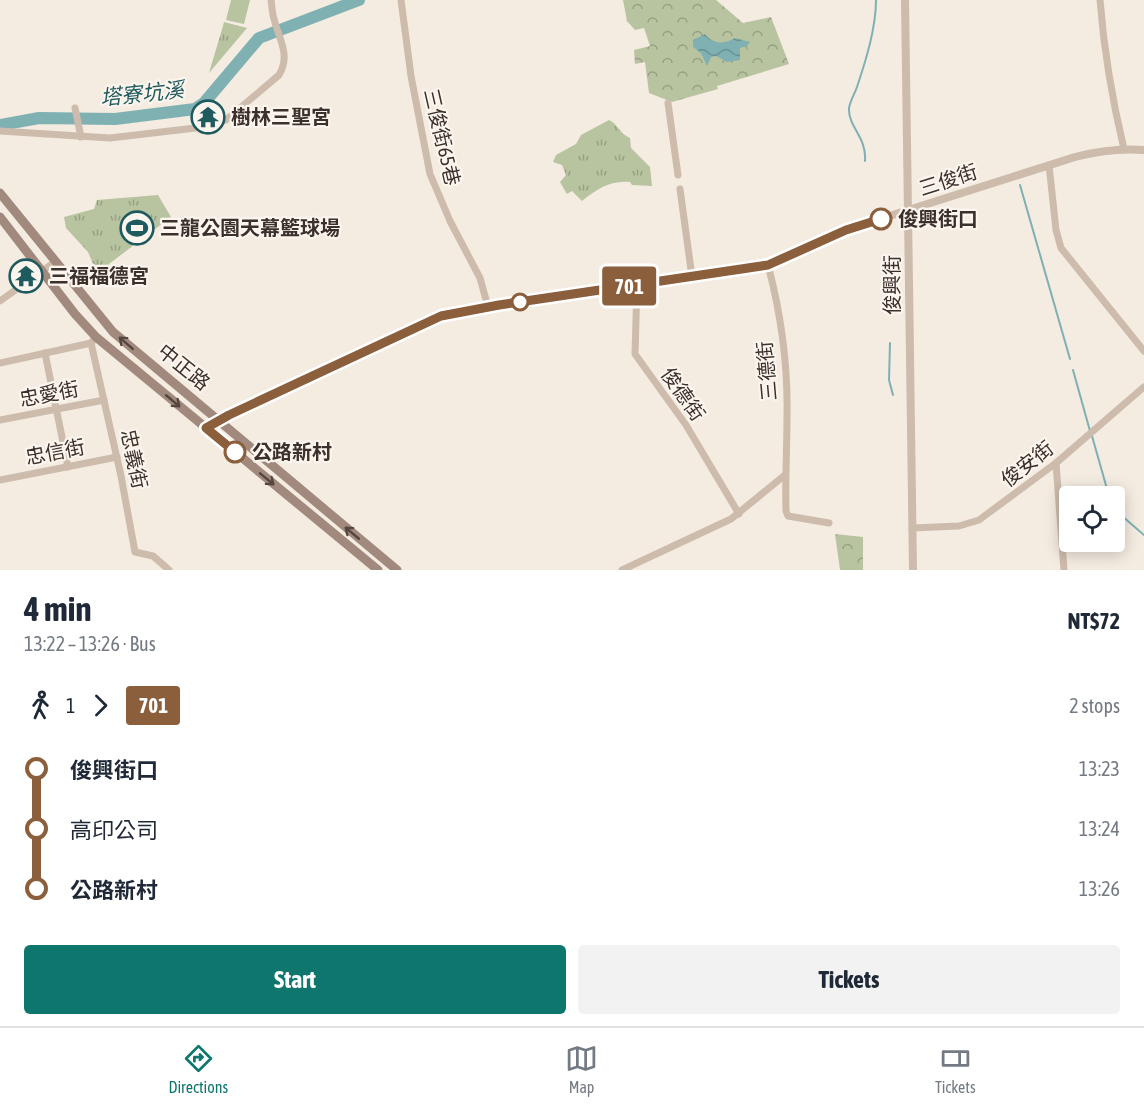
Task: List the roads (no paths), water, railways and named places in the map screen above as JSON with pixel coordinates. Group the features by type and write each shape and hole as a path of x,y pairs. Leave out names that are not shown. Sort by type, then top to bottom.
{"main road":[{"name":"中正路","path":"0,193 107,326 397,570"},
{"name":"中正路","path":"0,217 93,340 206,428 378,570"},
{"path":"93,340 107,326"},
{"path":"206,428 220,420"}],"street":[{"path":"0,131 110,138 204,128 226,120 279,75 285,57 271,0"},
{"name":"三俊街65巷","path":"401,0 411,76 430,174 450,221 480,278 488,307"},
{"name":"俊興街","path":"905,0 913,570"},
{"path":"1100,0 1111,93 1124,149"},
{"path":"668,103 678,175"},
{"path":"75,108 81,137"},
{"name":"三俊街","path":"220,420 441,316 768,265 846,230 1049,165 1098,151 1144,150"},
{"path":"1049,165 1056,230 1061,248 1144,351"},
{"path":"680,189 692,277"},
{"path":"0,301 56,261"},
{"name":"三德街","path":"768,265 776,295 785,366 788,415 785,475 788,516 829,523"},
{"name":"俊德街","path":"637,285 635,354 686,425 739,514"},
{"path":"0,363 93,340"},
{"name":"忠義街","path":"93,340 135,552 153,556 169,570"},
{"path":"45,353 68,467"},
{"name":"俊安街","path":"912,528 959,526 979,520 1056,463 1144,387"},
{"name":"忠愛街","path":"0,420 104,400"},
{"name":"忠信街","path":"0,480 117,457"},
{"path":"1056,463 1064,570"},
{"path":"622,570 739,514 785,475"}],"water":[{"path":"705,34 708,38 719,42 735,38 750,42 747,46 740,48 740,60 727,62 716,56 711,57 707,66 701,53 693,47 693,40"}],"waterway":[{"name":"塔寮坑溪","path":"0,125 39,118 115,119 195,109 204,103 259,38 359,0"},
{"path":"865,161 863,145 851,121 849,108 870,44 876,0"},
{"path":"1020,185 1070,359"},
{"path":"890,343 889,380 893,395"},
{"path":"1073,370 1090,431"},
{"path":"1092,436 1106,486"},
{"path":"1125,519 1144,535"}],"place":[{"name":"樹林三聖宮","path":"208,117"},
{"name":"俊興街口","path":"881,219"},
{"name":"三龍公園天幕籃球場","path":"137,228"},
{"name":"三福福德宮","path":"26,276"},
{"name":"公路新村","path":"235,452"}]}
